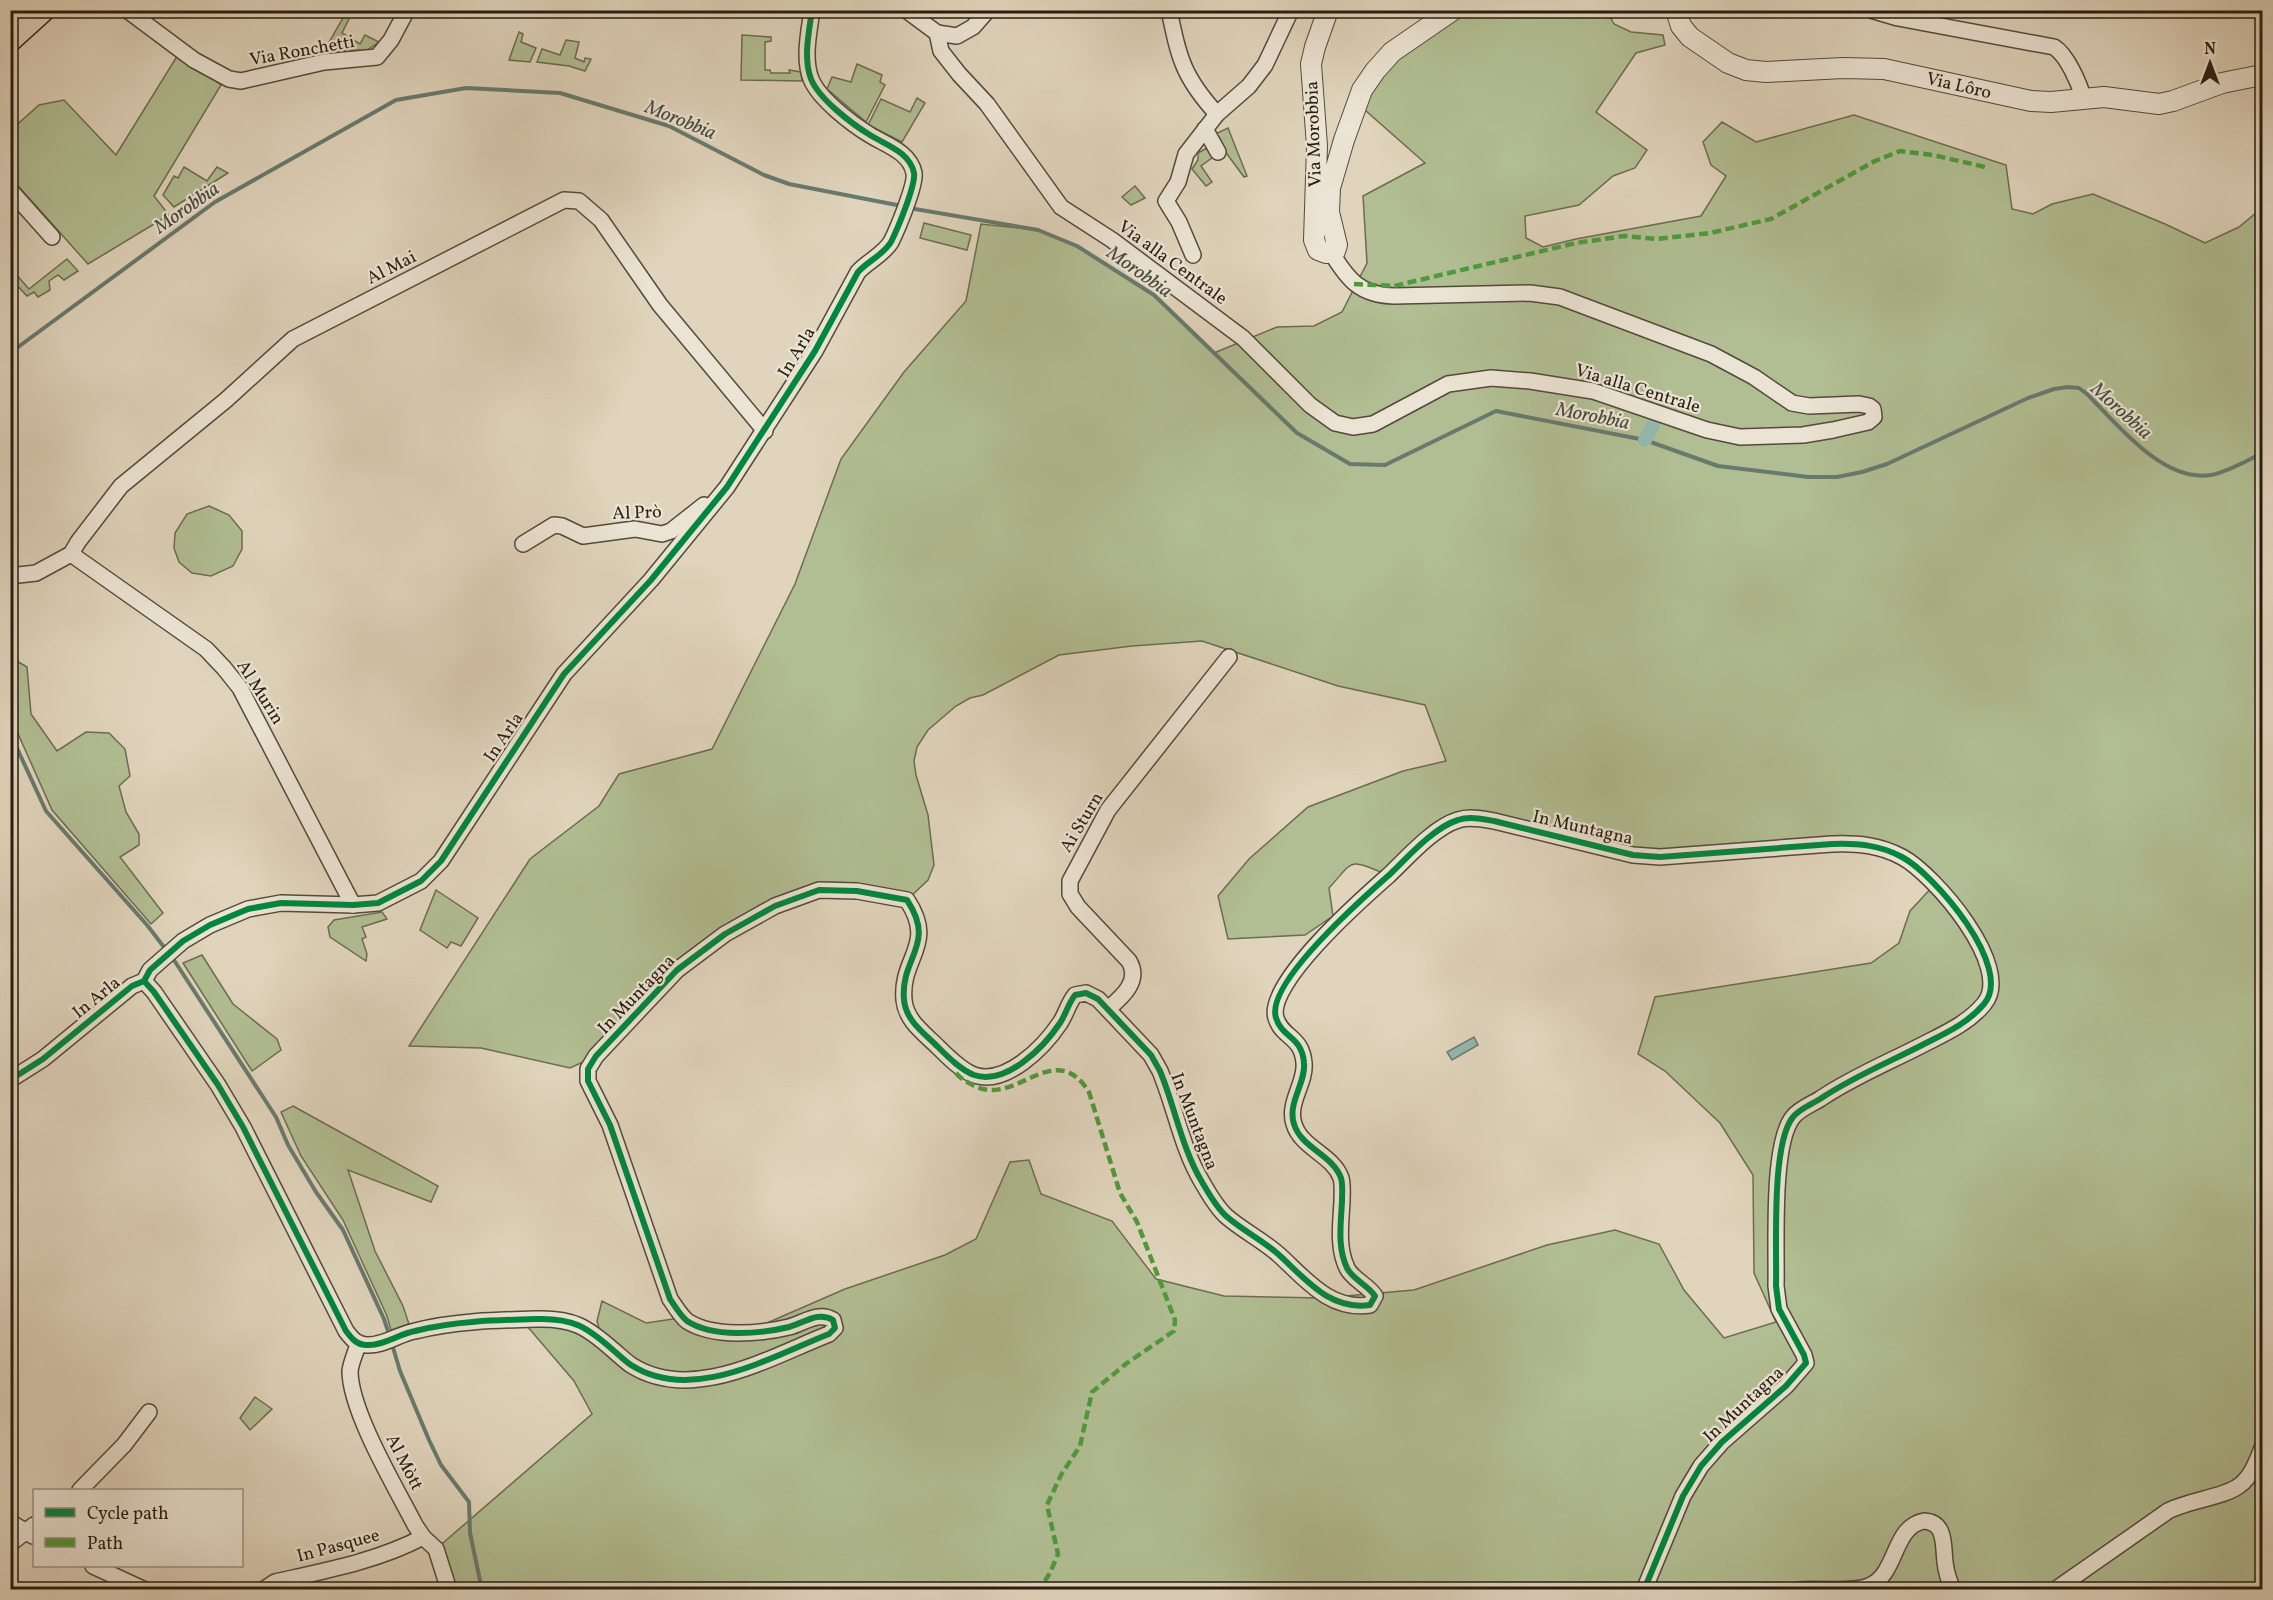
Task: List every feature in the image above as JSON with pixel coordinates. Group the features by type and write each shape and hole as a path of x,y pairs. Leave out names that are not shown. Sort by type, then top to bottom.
{"main road":[{"path":"10,39 42,10"}],"street":[{"name":"Via Ronchetti","path":"127,10 194,60 229,79 241,81 324,62 377,57 391,40 407,10"},
{"name":"In Arla","path":"10,1080 43,1059 132,986 144,981 150,970 183,941 210,925 249,909 281,903 372,904 386,900 421,881 435,868 564,674 658,572 727,487 815,351 858,272 888,248 913,183 914,174 906,158 849,120 818,92 811,79 808,64 808,31 812,10"},
{"path":"906,10 937,33 957,36 973,27 988,10"},
{"path":"1169,10 1180,62 1202,97 1217,114"},
{"path":"1193,255 1179,222 1166,201 1178,183 1184,157 1217,114 1249,86 1265,65 1291,10"},
{"name":"Via Morobbia","path":"1328,10 1315,47 1311,75 1317,146 1314,240 1318,250 1328,253"},
{"path":"1328,253 1335,251 1337,245 1329,206 1332,179 1362,90 1392,52 1453,10"},
{"name":"Via Lôro","path":"1676,10 1681,26 1690,37 1728,63 1746,70 1766,72 1843,68 1884,69 2031,101 2050,102 2083,97 2104,97 2159,104 2222,83 2262,75"},
{"path":"1871,10 1898,18 2054,47 2061,52 2079,84 2083,97"},
{"name":"Via alla Centrale","path":"937,33 941,51 987,104 1027,156 1061,207 1112,240 1243,338 1310,405 1335,423 1353,427 1372,424 1448,384 1491,378 1542,382 1593,391 1707,430 1740,437 1803,435 1868,422 1874,417 1873,409 1864,404 1809,406 1792,403 1754,377 1711,354 1560,297 1530,293 1394,296 1374,293 1354,284 1328,253"},
{"path":"1205,129 1218,152"},
{"path":"12,196 52,237"},
{"name":"Al Mai","path":"10,576 36,573 71,554 121,486 226,400 293,339 564,200 579,201 600,220 660,304 765,431"},
{"name":"Al Prò","path":"523,544 555,525 583,536 635,529 657,534 667,533 697,510 715,500"},
{"name":"Al Murin","path":"71,554 206,649 224,668 240,688 353,905"},
{"name":"Ai Sturn","path":"1107,1010 1128,989 1133,978 1133,968 1078,907 1070,894 1070,881 1108,810 1229,657"},
{"name":"In Muntagna","path":"358,1344 370,1346 410,1332 516,1320 557,1318 588,1328 631,1365 652,1374 681,1380 710,1378 734,1372 829,1334 835,1328 833,1320 826,1316 814,1317 789,1327 723,1333 687,1320 670,1299 610,1125 588,1081 588,1069 596,1056 677,970 724,934 775,906 819,890 857,891 907,900 916,913 920,936 904,979 906,1012 918,1029 948,1057 975,1076 992,1077 1019,1065 1048,1039 1060,1023 1075,995 1086,993 1098,999 1151,1055 1160,1071 1200,1180 1225,1215 1279,1255 1295,1273 1320,1293 1342,1304 1358,1306 1370,1305 1375,1296 1369,1287 1348,1271 1340,1252 1341,1178 1333,1166 1304,1139 1294,1126 1292,1112 1305,1067 1304,1055 1298,1042 1283,1030 1276,1018 1275,1005 1280,992 1307,955 1335,923 1432,837 1459,819 1476,818 1633,855 1660,857 1856,843 1880,847 1919,868 1967,924 1988,967 1991,990 1981,1008 1956,1027 1835,1088 1794,1116 1787,1129 1778,1162 1776,1293 1779,1308 1804,1355 1806,1364 1785,1386 1722,1442 1701,1466 1673,1518 1644,1590"},
{"path":"144,981 218,1084 243,1127 346,1331 358,1344"},
{"name":"Al Mòtt","path":"358,1344 350,1369 357,1400 373,1444 423,1537 436,1549 449,1590"},
{"path":"82,1489 124,1445 149,1412"},
{"path":"2055,1590 2168,1511 2186,1502 2220,1494 2241,1485 2249,1475 2262,1448"},
{"path":"1799,1590 1861,1588 1871,1585 1889,1568 1909,1528 1924,1521 1936,1524 1941,1531 1946,1569 1953,1590"},
{"path":"10,1522 31,1531"},
{"path":"10,1544 31,1531"},
{"name":"In Pasquee","path":"263,1590 275,1582 371,1557 406,1546 423,1537"},
{"path":"95,1567 145,1590"}],"green space":[{"path":"1453,10 1607,11 1614,24 1631,32 1663,35 1665,45 1636,53 1596,112 1647,150 1635,168 1613,176 1579,205 1525,216 1526,238 1543,247 1701,216 1726,176 1711,165 1703,142 1722,122 1756,142 1854,115 2006,165 2012,209 2033,214 2052,204 2093,194 2205,243 2239,227 2262,208 2262,1589 449,1589 436,1549 592,1414 574,1381 527,1326 560,1325 602,1339 597,1321 602,1301 646,1323 673,1319 737,1336 845,1289 945,1255 976,1239 1010,1162 1029,1160 1041,1194 1112,1221 1156,1279 1224,1296 1322,1298 1414,1290 1547,1245 1615,1230 1659,1244 1684,1290 1724,1338 1776,1322 1754,1273 1753,1175 1720,1123 1665,1071 1638,1054 1655,997 1871,963 1899,943 1910,911 1935,884 1880,847 1660,857 1459,819 1383,873 1363,865 1348,867 1329,888 1333,916 1305,935 1228,939 1218,896 1249,859 1308,807 1403,771 1446,761 1425,705 1338,686 1202,641 1132,646 1059,655 983,695 970,698 956,706 928,730 917,747 914,761 928,815 934,865 928,880 907,900 819,890 725,934 596,1056 570,1068 481,1048 409,1046 530,859 599,806 619,774 712,749 795,584 841,459 904,372 966,301 981,224 1038,230 1077,246 1154,295 1214,353 1277,327 1314,326 1342,312 1367,263 1363,196 1425,163 1357,103 1362,90"},
{"path":"347,11 353,11 342,33 360,44 365,35 379,42 367,50 324,51"},
{"path":"519,32 523,34 521,42 536,48 530,62 509,60"},
{"path":"742,35 771,37 771,41 765,42 765,70 770,70 771,73 790,73 789,70 801,72 802,81 741,80"},
{"path":"566,40 579,42 575,58 584,62 585,58 591,59 585,71 569,66 537,62 542,49 560,55"},
{"path":"179,53 221,85 154,196 169,215 88,264 11,178 11,130 39,105 64,100 116,155"},
{"path":"857,64 882,75 880,82 885,85 866,122 827,89 832,77 851,82"},
{"path":"917,98 925,103 902,142 868,125 881,99 910,112"},
{"path":"1228,128 1247,176 1244,177 1213,135"},
{"path":"1207,148 1216,155 1201,166 1212,182 1206,186 1192,169 1198,160 1198,153"},
{"path":"184,167 207,181 217,167 228,173 174,207 163,195 174,176 178,178"},
{"path":"1135,186 1145,198 1131,205 1122,197"},
{"path":"924,223 971,235 967,250 920,238"},
{"path":"67,259 78,271 64,280 58,275 49,281 50,290 38,297 34,292 27,296 11,279 16,274 29,289"},
{"path":"209,506 229,515 242,531 242,549 233,566 211,576 192,573 179,562 174,548 175,533 187,514"},
{"path":"10,657 27,667 31,714 57,751 86,732 109,733 125,749 130,776 119,786 126,812 139,834 139,845 120,857 163,913 151,924 52,810 11,718"},
{"path":"436,890 478,918 461,946 451,942 447,948 420,930"},
{"path":"382,912 387,919 362,927 366,937 362,939 367,954 366,961 330,937 328,927 334,920"},
{"path":"202,955 233,1004 277,1039 281,1050 252,1071 183,963"},
{"path":"293,1106 438,1186 431,1202 348,1170 375,1251 403,1306 409,1324 391,1330 387,1316 343,1220 301,1156 281,1112"},
{"path":"255,1397 272,1409 250,1430 240,1418"}],"water":[{"path":"1474,1037 1478,1045 1452,1060 1447,1052"}],"waterway":[{"name":"Morobbia","path":"10,353 215,202 396,100 466,88 560,93 669,126 764,175 789,184 902,206"},
{"name":"Morobbia","path":"909,208 1038,230 1077,246 1154,295 1297,433 1350,464 1385,465 1496,411 1645,440 1718,466 1808,477 1837,477 1887,464 2028,398 2068,387 2079,388 2087,394 2142,449 2176,470 2193,475 2211,475 2262,453"},
{"path":"1645,440 1653,425"},
{"path":"10,733 46,811 147,925 167,951"},
{"path":"172,957 276,1117 288,1145 316,1192 343,1230 390,1337"},
{"path":"392,1344 400,1371 441,1465 469,1502 470,1533 482,1590"}],"marked path":[{"path":"1354,284 1394,286 1576,243 1624,236 1656,239 1710,233 1771,219 1875,161 1900,151 1933,155 1985,167"},
{"path":"956,1073 969,1083 987,1090 1003,1089 1047,1072 1062,1070 1075,1076 1089,1092 1120,1193 1137,1222 1175,1320 1174,1331 1127,1363 1092,1392 1080,1446 1061,1475 1047,1505 1058,1554 1039,1590"}],"cycle path":[{"path":"10,1080 43,1059 132,986 144,981 150,970 183,941 210,925 248,909 281,903 353,905 378,903 421,881 441,861 564,674 651,580 727,487 815,351 858,272 884,251 891,242 906,208 914,179 912,166 903,154 846,118 828,103 815,87 807,62 812,10"},
{"path":"144,981 218,1085 243,1127 346,1331 355,1341 363,1345 373,1345 415,1331 460,1323 522,1319 560,1320 587,1330 631,1365 655,1376 679,1380 731,1373 757,1364 829,1334 835,1328 833,1320 816,1317 789,1327 737,1333 710,1330 684,1319 670,1299 610,1125 588,1081 588,1069 596,1056 677,970 725,934 775,906 819,890 857,891 907,900 919,929 918,940 904,985 905,1007 922,1032 955,1063 974,1075 986,1077 999,1075 1023,1062 1053,1033 1075,995 1086,993 1098,999 1151,1055 1160,1071 1195,1169 1222,1212 1272,1249 1319,1291 1330,1298 1355,1306 1370,1305 1375,1296 1349,1272 1344,1260 1340,1235 1341,1178 1331,1163 1303,1139 1294,1124 1293,1108 1304,1071 1304,1063 1300,1047 1279,1025 1276,1018 1277,1003 1285,985 1318,942 1421,844 1439,829 1462,819 1471,818 1494,821 1633,855 1660,857 1832,844 1868,846 1894,853 1916,867 1933,882 1967,923 1989,968 1991,988 1984,1004 1958,1026 1846,1083 1802,1109 1793,1117 1786,1130 1778,1172 1776,1286 1779,1309 1806,1363 1786,1386 1722,1442 1701,1466 1683,1496 1644,1590"}]}
